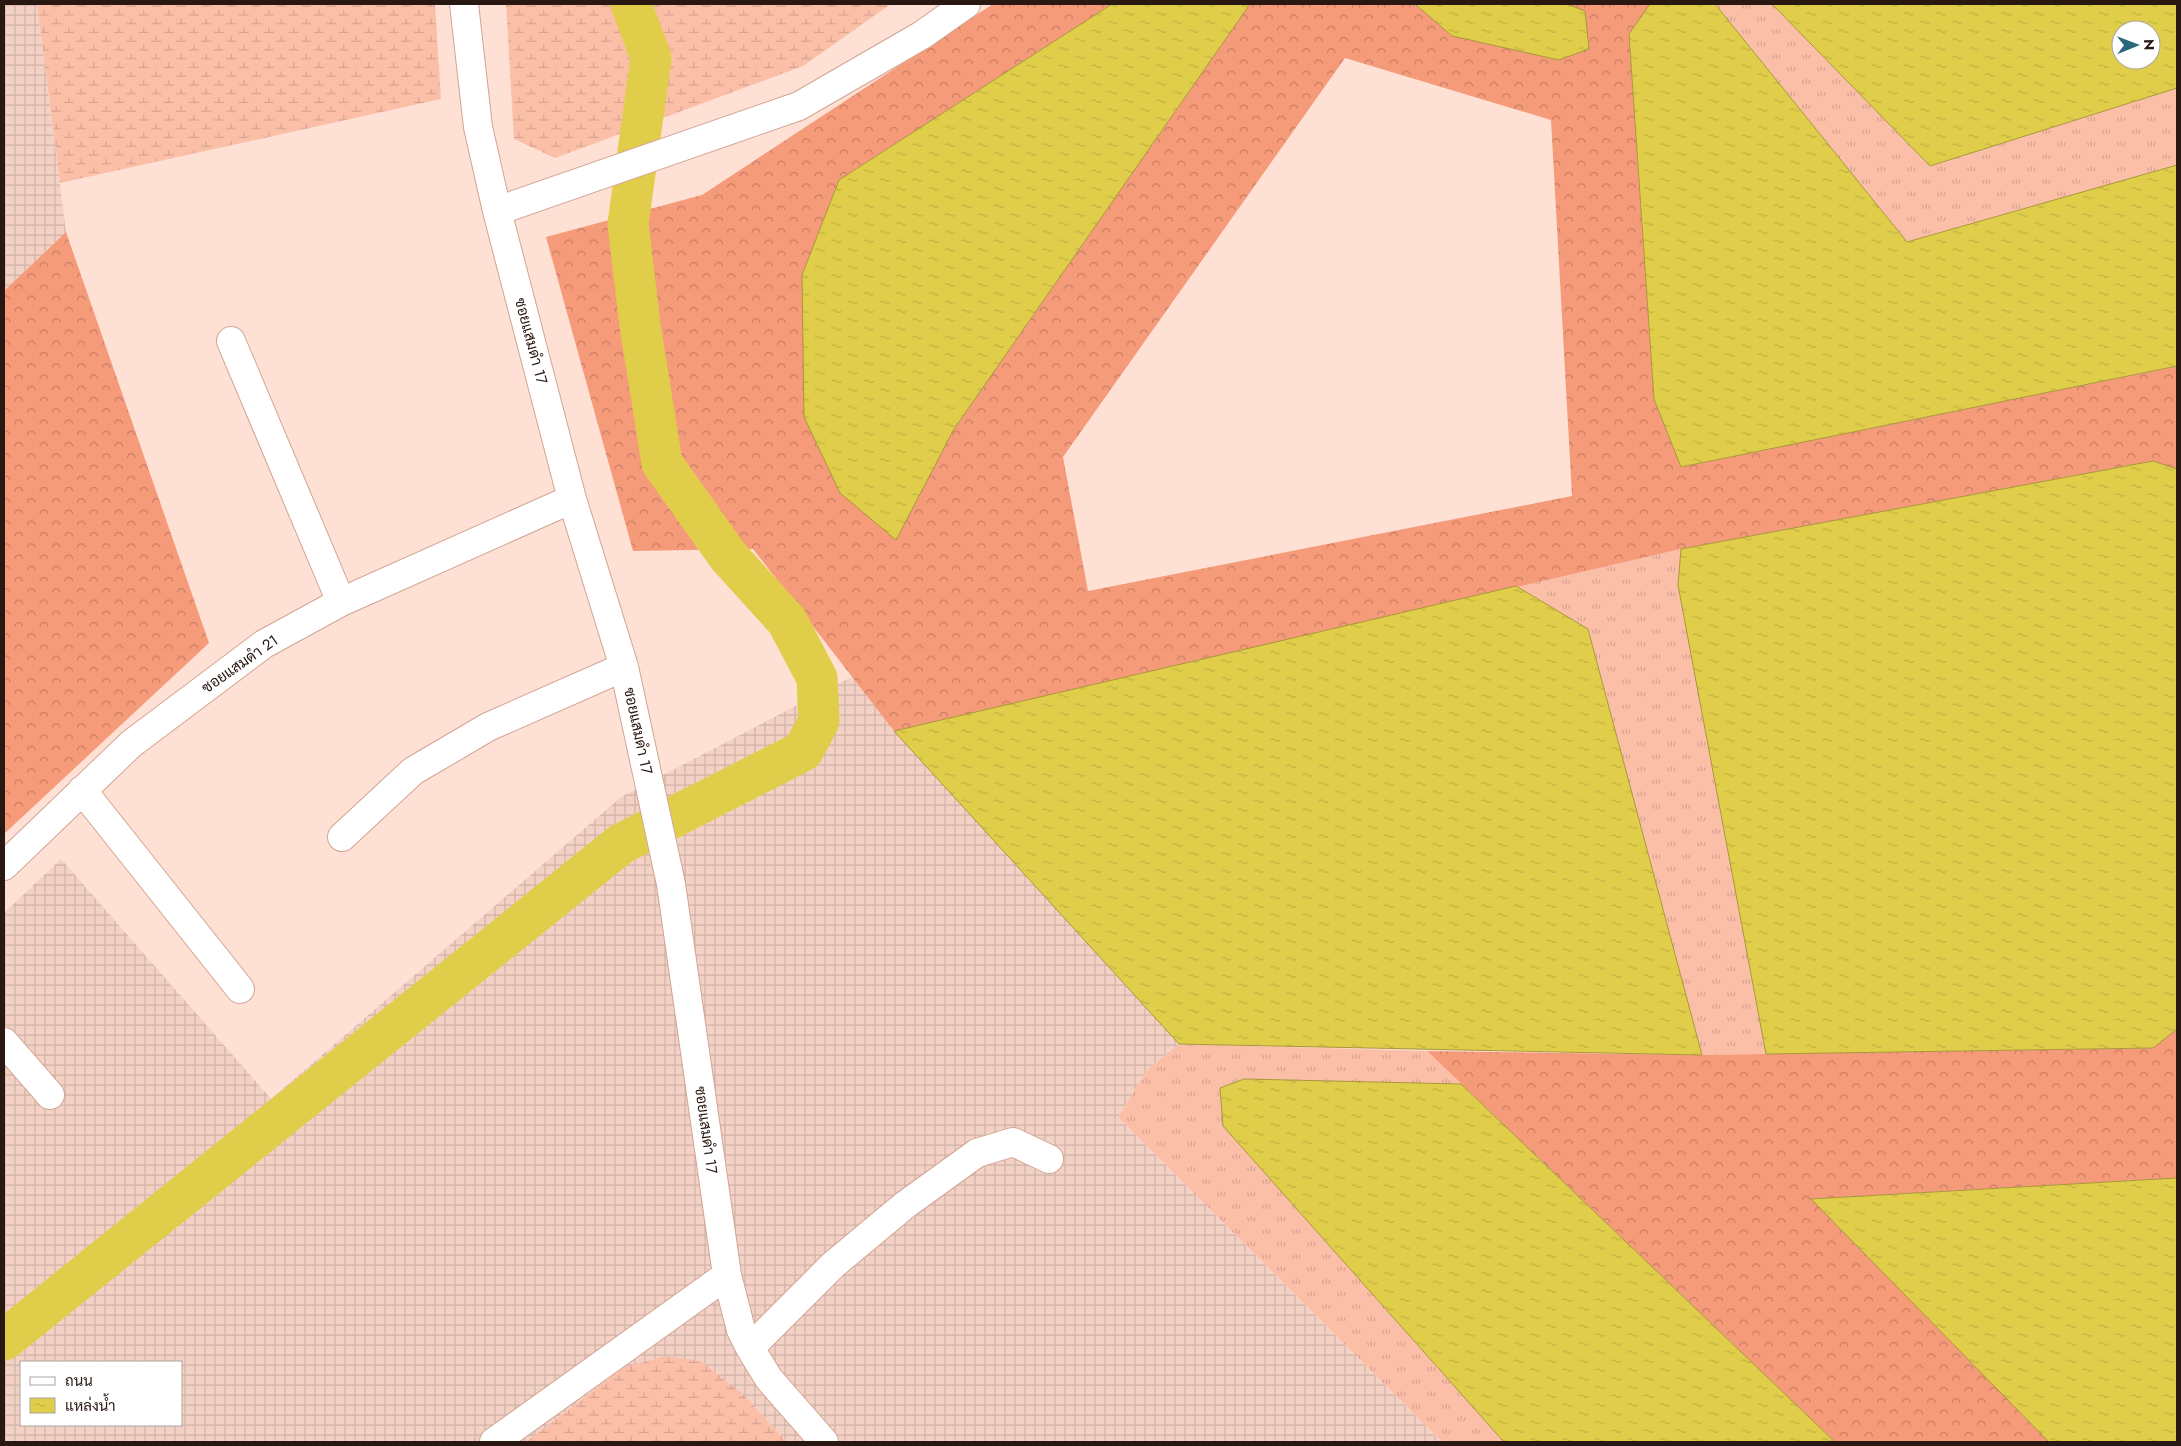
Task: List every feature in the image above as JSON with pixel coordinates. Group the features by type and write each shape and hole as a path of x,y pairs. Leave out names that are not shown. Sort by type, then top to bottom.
{"street":[{"name":"ซอยแสมดำ 17","path":"464,4 478,127 497,211 572,499 624,667 671,884 727,1275 741,1330 750,1348 769,1379 824,1442"},
{"path":"497,211 799,106 922,35 966,4"},
{"path":"232,341 341,602"},
{"name":"ซอยแสมดำ 21","path":"4,866 130,744 264,644 341,602 572,499"},
{"path":"342,837 414,771 488,727 624,667"},
{"path":"82,790 240,989"},
{"path":"4,1042 50,1095"},
{"path":"750,1348 833,1265 905,1205 977,1154 1013,1142 1049,1159"},
{"path":"494,1442 727,1275"}],"shaded area":[{"path":"4,4 37,4 66,232 4,291"},
{"path":"853,676 894,731 1179,1044 1147,1070 1118,1117 1442,1442 787,1442 744,1395 623,1368 526,1442 4,1442 4,913 61,859 271,1099 621,797"}],"green space":[{"path":"37,4 435,4 441,99 60,183"},
{"path":"506,4 891,4 803,66 555,158 514,139"},
{"path":"993,4 1112,4 839,180 802,275 896,539 954,429 1250,4 1415,4 1452,36 1585,11 1567,4 1650,4 1629,34 1654,399 1681,467 2177,366 2177,469 2153,461 1681,549 894,731 753,549 633,551 546,237 702,195","holes":["1345,58 1551,120 1572,496 1088,591 1063,457"]},
{"path":"1715,4 1772,4 1930,166 2177,88 2177,165 1907,242"},
{"path":"66,232 209,643 4,834 4,291"},
{"path":"1681,549 1679,585 1766,1054 1702,1055 1588,629 1516,586"},
{"path":"2177,1029 2177,1178 1812,1199 2049,1442 1835,1442 1427,1051 1702,1055 2153,1048"},
{"path":"1179,1044 1427,1051 1461,1084 1244,1079 1223,1126 1504,1442 1442,1442 1118,1117 1147,1070"},
{"path":"665,1356 701,1361 744,1395 787,1442 526,1442 623,1368"}],"water":[{"path":"1112,4 1250,4 954,429 896,540 840,493 804,417 802,275 839,180"},
{"path":"1415,4 1567,4 1585,11 1589,49 1559,60 1452,36"},
{"path":"1650,4 1715,4 1907,242 2177,165 2177,366 1681,467 1654,399 1629,34"},
{"path":"1772,4 2177,4 2177,88 1930,166"},
{"path":"2153,461 2177,469 2177,1029 2153,1048 1766,1054 1678,585 1681,549"},
{"path":"1516,586 1588,629 1702,1055 1179,1044 894,731"},
{"path":"1244,1079 1461,1084 1835,1442 1504,1442 1223,1126 1220,1088"},
{"path":"2177,1178 2177,1442 2049,1442 1811,1199"}],"waterway":[{"path":"4,1340 621,844 803,751 819,721 817,678 787,621 728,556 662,463 640,325 628,224 651,58 631,4"}]}
